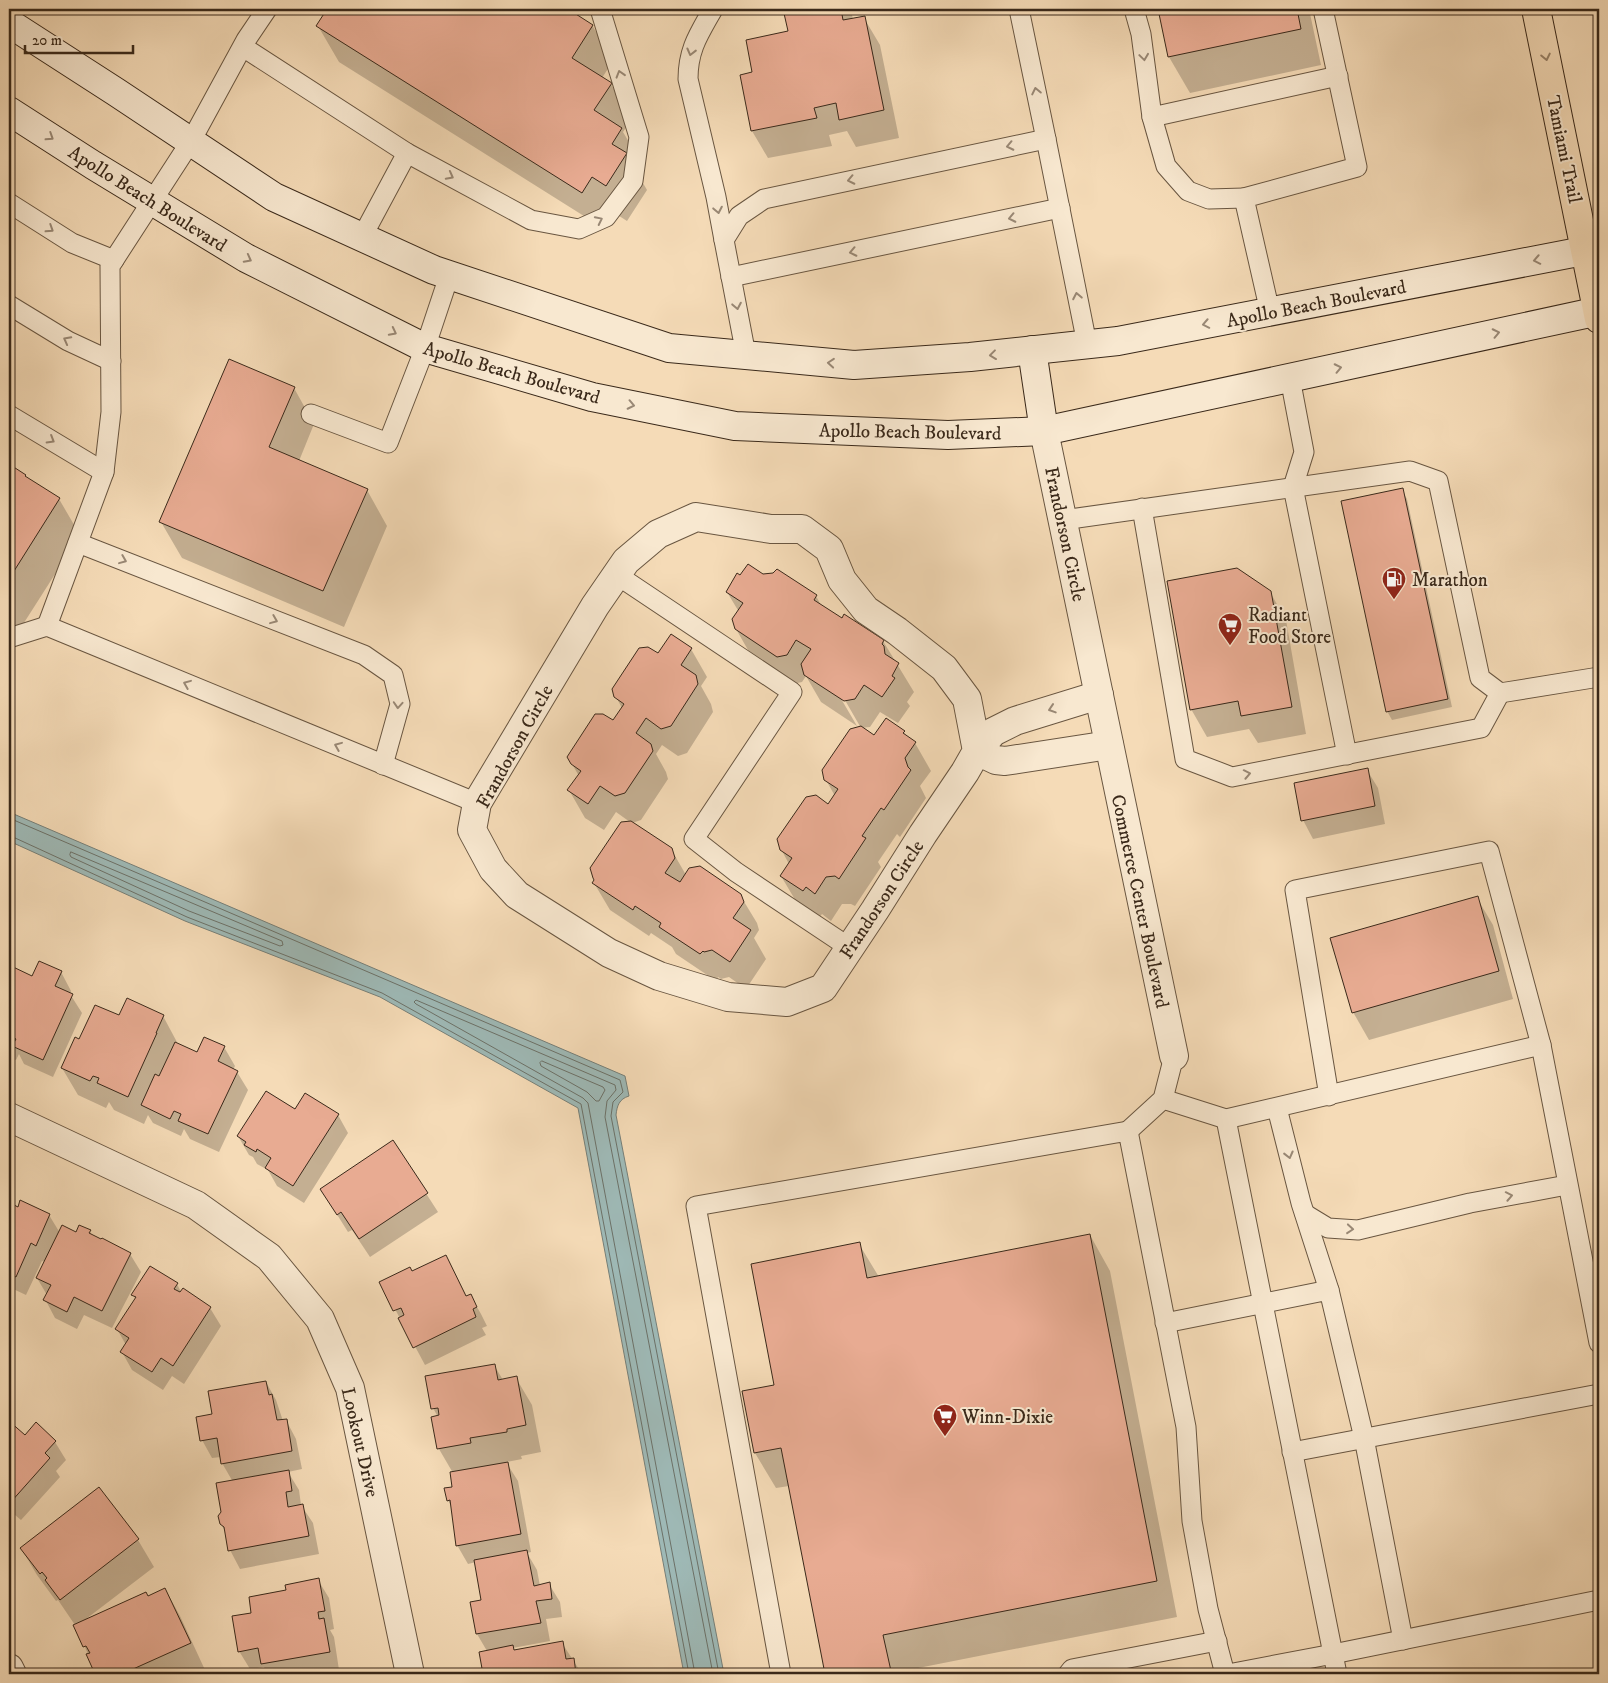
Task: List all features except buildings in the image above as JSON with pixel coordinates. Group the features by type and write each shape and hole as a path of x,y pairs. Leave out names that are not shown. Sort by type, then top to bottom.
{"main road":[{"name":"Tamiami Trail","path":"1536,9 1592,249 1599,314"},
{"name":"Apollo Beach Boulevard","path":"9,23 274,197 449,276 669,348 854,365 970,357 1118,340 1592,249"},
{"name":"Apollo Beach Boulevard","path":"9,111 246,258 425,348 592,397 735,426 948,435 1044,431 1599,314"},
{"path":"1032,350 1044,431"},
{"name":"Frandorson Circle","path":"1044,431 1109,745"},
{"name":"Frandorson Circle","path":"977,751 967,699 944,668 897,631 866,610 842,580 829,549 802,529 771,529 696,517 658,534 626,561 595,606 477,803 472,830 493,869 517,895 609,953 659,976 728,997 787,1002 823,988 977,751 993,732 1015,721 1098,696"},
{"path":"977,751 996,760 1005,761 1109,745"},
{"name":"Commerce Center Boulevard","path":"1109,745 1174,1056"},
{"name":"Lookout Drive","path":"9,1117 196,1206 269,1257 320,1319 350,1388 410,1674"},
{"path":"9,1668 12,1674"}],"lane":[{"path":"47,626 104,472 111,412 110,266 191,141 242,47 267,9"},
{"path":"242,47 407,153 531,220 579,229 606,217 633,181 639,137 600,9"},
{"path":"713,9 693,43 688,66 688,79 716,198 746,355"},
{"path":"1019,9 1087,344"},
{"path":"1134,9 1141,34 1152,116 1166,166 1188,191 1209,199 1244,198 1358,167 1323,9"},
{"path":"1152,116 1338,76"},
{"path":"724,240 739,216 764,198 1046,139"},
{"path":"362,237 407,153"},
{"path":"1244,198 1270,312"},
{"path":"9,203 72,243 114,260"},
{"path":"731,277 1060,208"},
{"path":"311,414 388,444 425,348 449,276"},
{"path":"9,305 68,341 111,361"},
{"path":"1290,378 1304,452 1293,487 1347,755"},
{"path":"9,415 104,472"},
{"path":"1063,520 1410,471 1438,481 1480,678 1500,694 1599,677"},
{"path":"1142,508 1185,758 1232,777 1481,728 1500,694"},
{"path":"78,542 364,655 393,675 400,704 383,765"},
{"path":"617,575 792,692 694,839 736,872 850,948"},
{"path":"9,638 47,626 477,803"},
{"path":"1330,1096 1295,890 1489,851 1541,1045 1567,1185 1586,1268 1599,1343"},
{"path":"1163,1099 1226,1119 1541,1045"},
{"path":"781,1674 696,1206 1128,1131 1163,1099 1174,1056"},
{"path":"1277,1108 1305,1214 1329,1290 1364,1438 1403,1640"},
{"path":"1226,1119 1337,1674"},
{"path":"1128,1131 1186,1428 1192,1521 1208,1609 1227,1674 1599,1600"},
{"path":"1305,1214 1328,1228 1358,1230 1470,1203 1567,1185"},
{"path":"1165,1323 1329,1290"},
{"path":"1292,1452 1599,1394"},
{"path":"1068,1674 1072,1668 1217,1642"}],"water":[{"path":"9,812 625,1076 629,1096 619,1103 616,1115 724,1674 684,1674 578,1108 380,997 185,921 9,841"}],"place":[{"name":"Marathon","path":"1394,600"},
{"name":"Radiant Food Store","path":"1230,646"},
{"name":"Winn-Dixie","path":"945,1437"}]}
